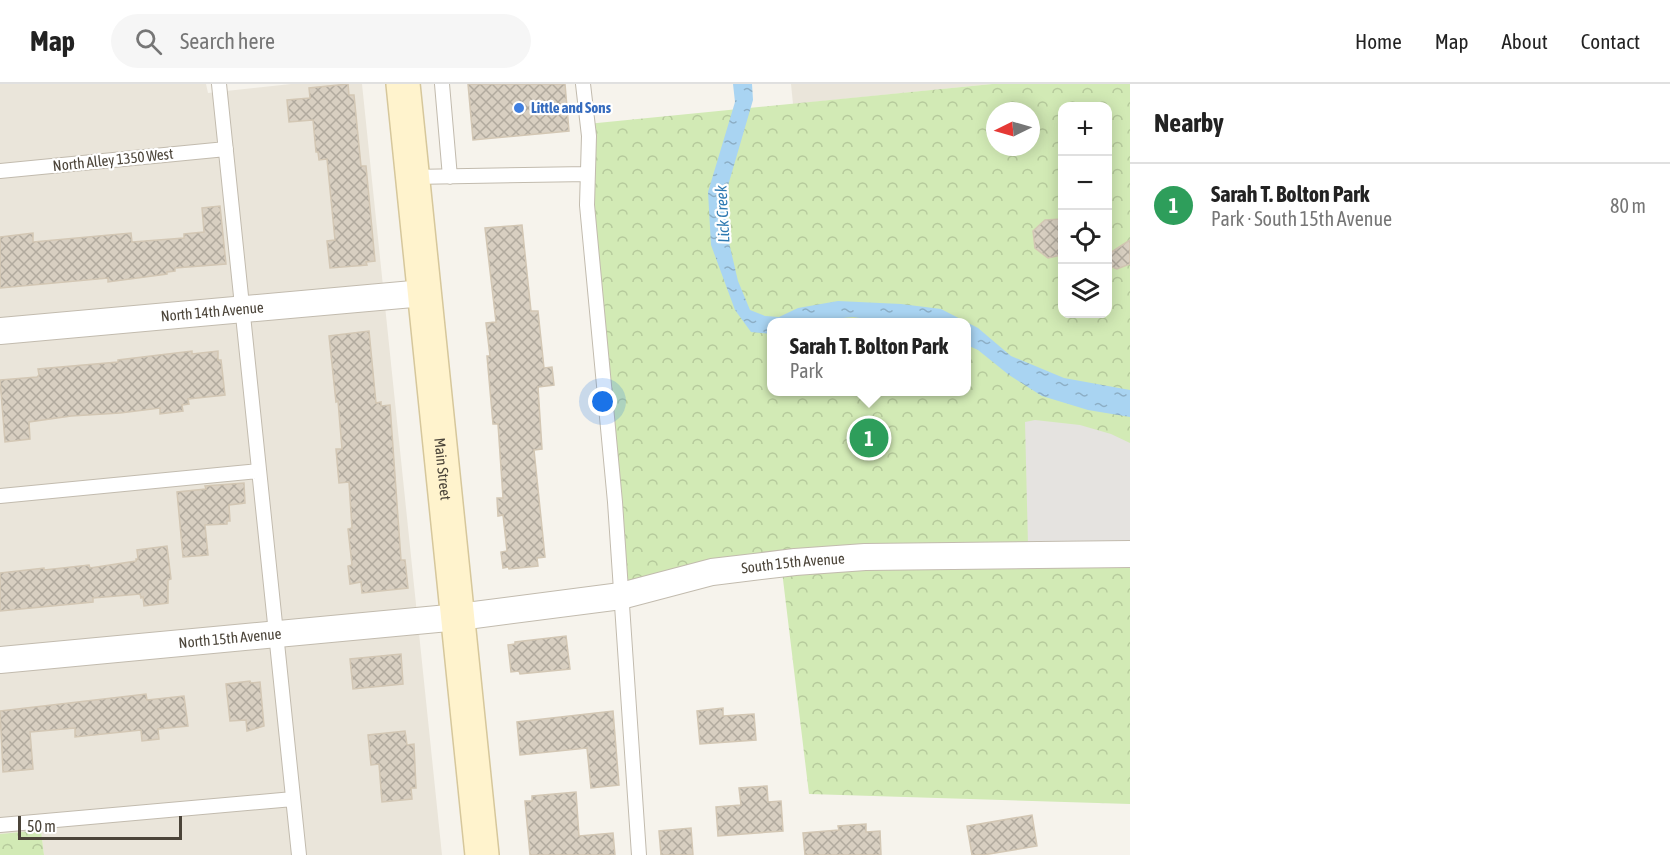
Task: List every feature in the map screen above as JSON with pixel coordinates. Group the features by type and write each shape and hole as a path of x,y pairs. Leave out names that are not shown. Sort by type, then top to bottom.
{"street":[{"name":"Main Street","path":"403,84 482,855"},
{"name":"North 14th Avenue","path":"0,331 424,293"},
{"name":"South 15th Avenue","path":"459,617 621,596 712,572 795,562 875,557 1130,554"},
{"name":"North 15th Avenue","path":"0,660 459,617"}],"lane":[{"path":"219,84 299,855"},
{"path":"442,84 450,177"},
{"path":"583,84 589,136 587,205 615,502 639,855"},
{"name":"North Alley 1350 West","path":"0,171 226,149"},
{"path":"412,177 588,174"},
{"path":"0,496 259,471"},
{"path":"0,825 293,799"}],"shaded area":[{"path":"0,84 206,84 208,93 291,84 362,84 442,855 44,855 41,830 0,834"},
{"path":"791,84 992,84 793,104"},
{"path":"1035,420 1080,425 1111,434 1130,443 1130,542 1028,546 1025,422"}],"green space":[{"path":"992,84 1130,84 1130,804 809,794 781,563 621,596 587,124"},
{"path":"41,830 44,855 0,855 0,834"}],"water":[{"name":"Lick Creek","path":"733,84 752,84 753,100 725,196 727,234 738,281 750,310 765,316 779,317 798,308 838,301 901,304 941,309 959,318 767,318 767,334 751,332 735,310 711,245 708,192 735,102"},
{"name":"Lick Creek","path":"971,324 1011,356 1064,378 1130,390 1130,417 1088,410 1042,396 1009,375 971,347"}],"building":[{"path":"348,84 349,95 354,95 361,166 366,166 375,261 366,262 367,265 330,268 327,241 335,240 327,159 319,160 318,152 316,152 313,120 289,122 287,100 310,98 309,88"},
{"name":"Little and Sons","path":"468,84 565,84 569,131 473,140"},
{"path":"220,206 226,264 175,268 175,271 167,272 167,274 108,282 108,278 0,288 0,237 33,233 33,242 131,233 132,242 184,238 184,234 204,232 202,208"},
{"path":"1058,219 1058,256 1048,258 1035,248 1033,231 1045,220"},
{"path":"522,225 531,311 538,311 544,368 552,367 554,385 538,387 542,449 534,450 545,557 537,558 538,566 509,569 508,567 503,568 501,552 507,551 503,515 498,516 497,498 503,498 498,424 493,424 486,323 496,322 485,228"},
{"path":"1130,240 1130,264 1117,269 1112,267 1112,252"},
{"path":"369,331 376,403 381,402 381,406 390,405 401,560 405,560 408,588 362,593 361,582 350,584 348,566 352,565 348,529 352,528 349,482 339,483 336,449 342,449 329,336"},
{"path":"192,351 192,354 218,351 225,395 188,399 189,404 182,405 183,411 160,414 160,408 29,422 30,439 5,442 0,380 37,377 38,369 118,362 118,360"},
{"path":"244,483 245,503 229,505 230,521 227,521 227,524 205,525 208,555 183,557 177,492 206,489 205,486"},
{"path":"167,546 171,579 168,580 168,603 144,606 143,597 141,598 140,594 93,598 93,602 0,611 0,573 89,565 90,568 136,561 138,559 137,550"},
{"path":"566,636 570,669 520,674 519,671 511,672 508,645 515,644 515,642"},
{"path":"401,654 403,684 353,689 350,659"},
{"path":"250,681 251,683 260,682 264,726 247,731 246,720 230,721 226,684"},
{"path":"146,694 147,700 184,696 188,726 158,729 159,739 142,741 141,730 75,737 75,728 30,732 33,769 3,772 0,711"},
{"path":"723,708 723,716 754,714 756,740 700,744 697,711"},
{"path":"613,711 619,785 591,788 587,748 520,755 517,722"},
{"path":"405,731 407,745 414,744 416,788 411,788 412,799 382,802 379,764 371,765 368,735"},
{"path":"767,786 768,802 781,801 783,831 718,836 716,807 741,805 739,788"},
{"path":"576,792 579,836 613,833 615,855 530,855 525,801 532,801 532,796"},
{"path":"1032,815 1037,846 972,855 967,826"},
{"path":"866,824 866,832 880,831 881,855 805,855 803,833 839,830 838,826"},
{"path":"691,828 693,855 661,855 659,831"}],"place":[{"name":"Little and Sons","path":"519,108"},
{"name":"Sarah T. Bolton Park","path":"869,438"}]}
